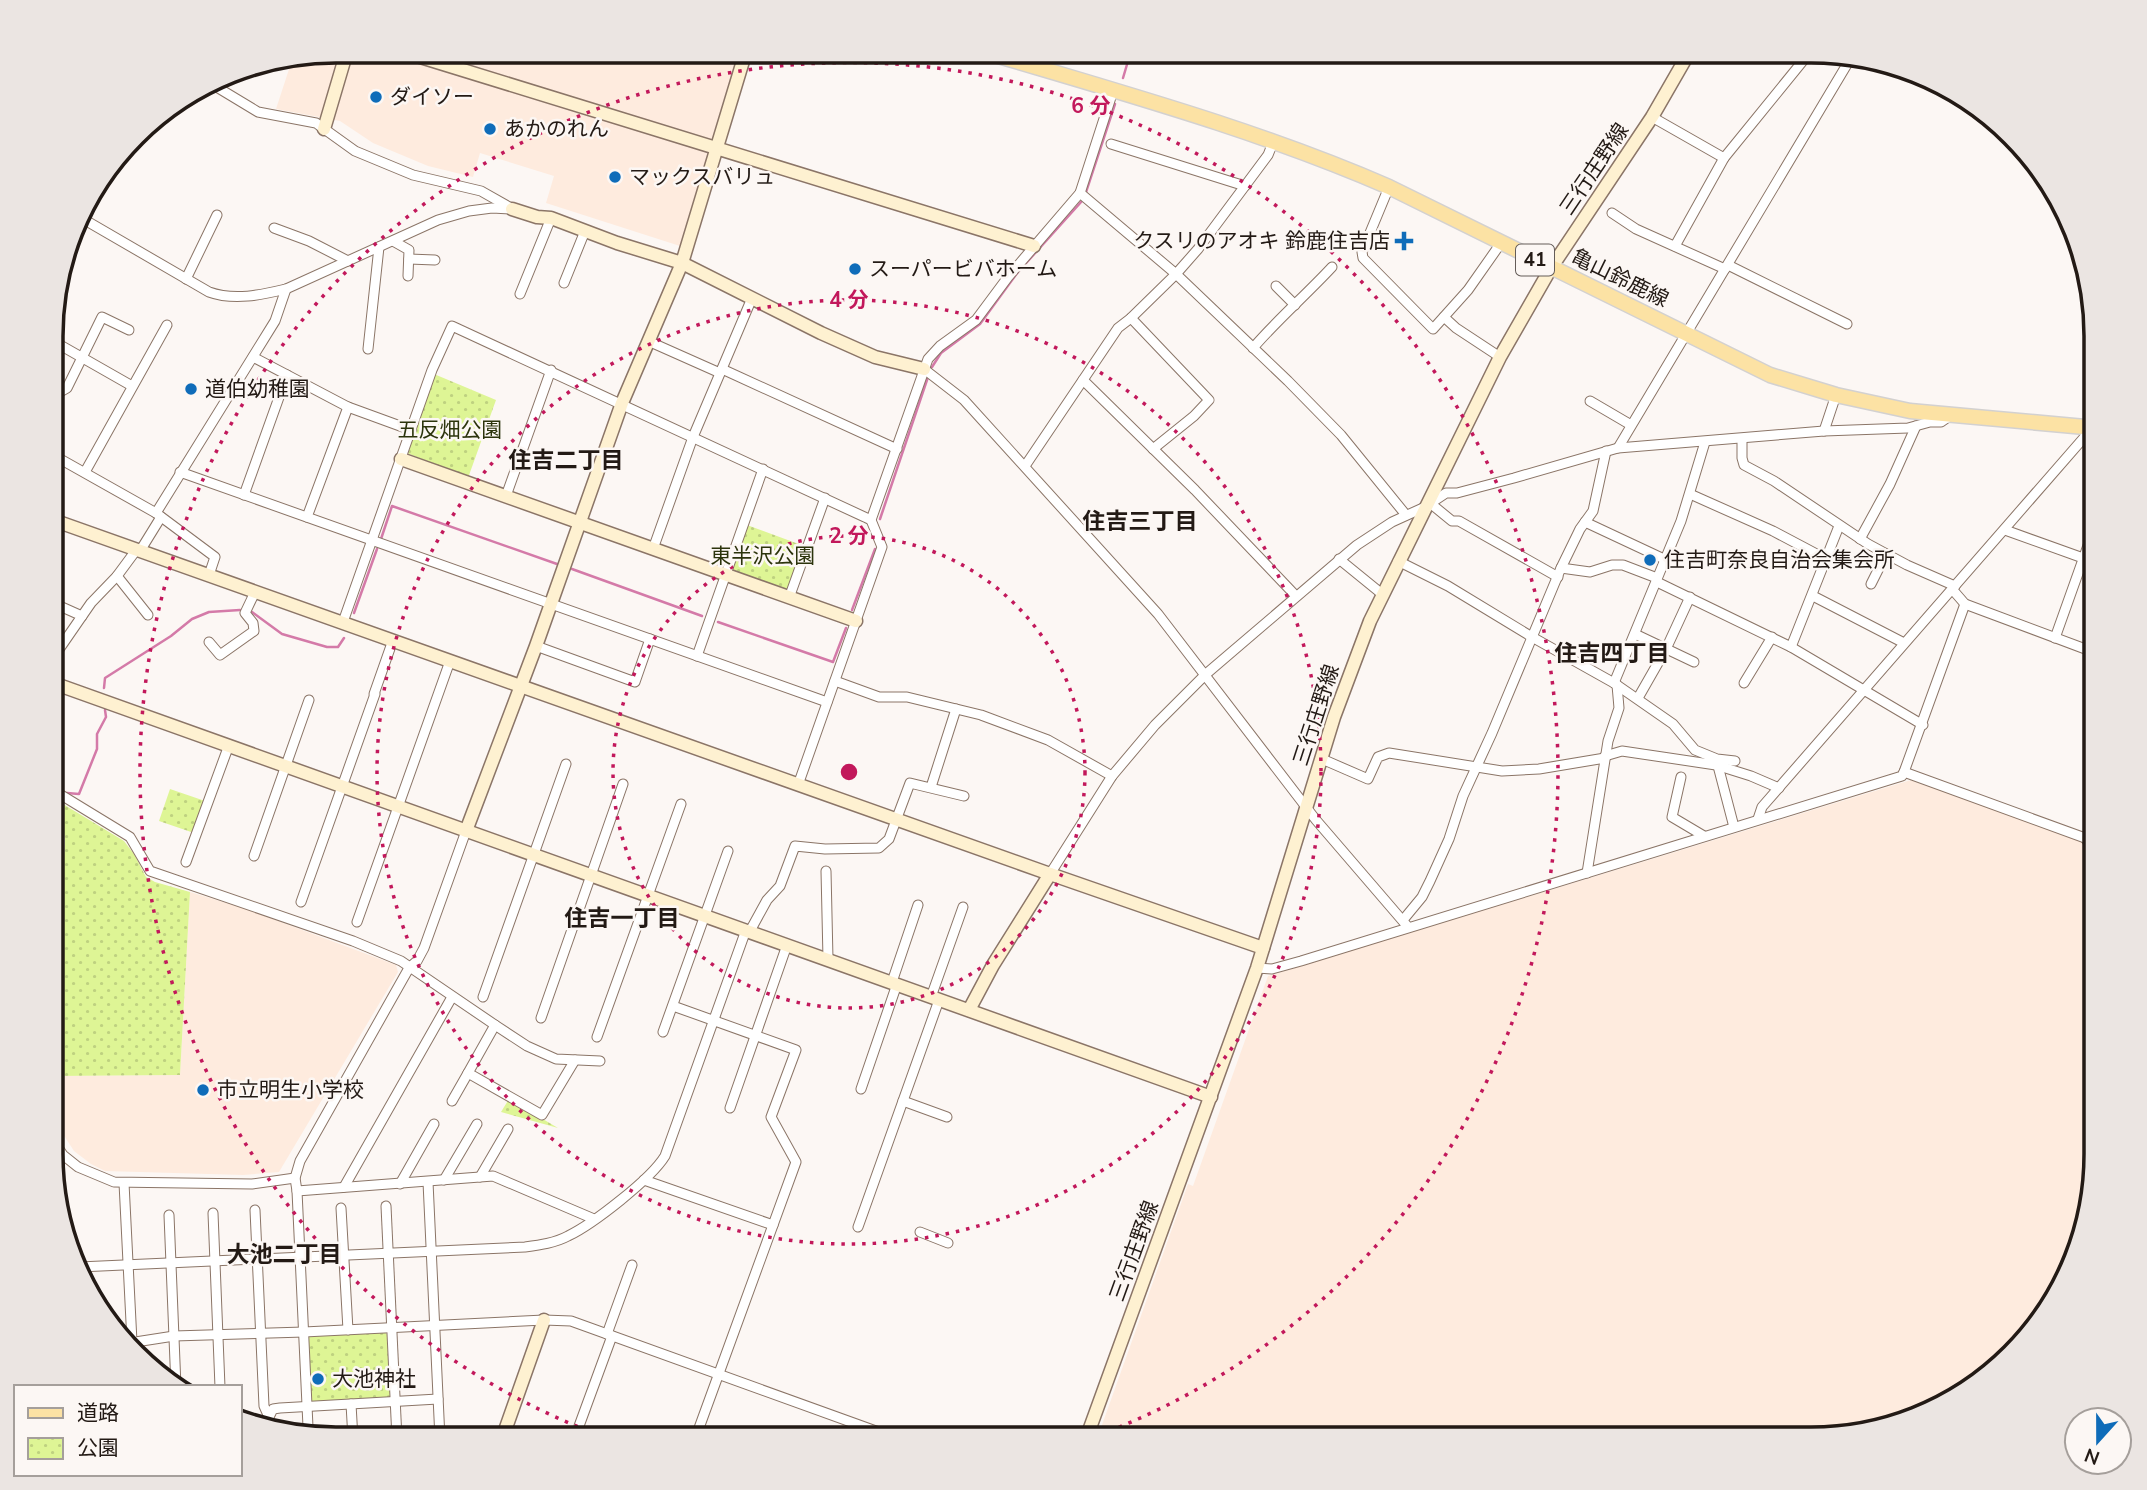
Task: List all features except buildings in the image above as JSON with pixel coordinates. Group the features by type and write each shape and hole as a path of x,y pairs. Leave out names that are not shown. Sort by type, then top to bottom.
{"main road":[{"name":"亀山鈴鹿線","path":"1022,63 1274,140 1389,187 1770,374 1836,396 1910,411 2084,426"}],"street":[{"path":"324,129 343,63"},
{"path":"440,63 1034,246"},
{"path":"308,1425 295,1178 300,1161 409,968 418,961 424,948 536,646 622,403 682,263 742,63"},
{"name":"三行庄野線","path":"1090,1427 1257,968 1351,666 1382,594 1500,357 1551,268 1652,117 1683,63"},
{"path":"1675,246 1724,158 1801,63"},
{"path":"1618,448 1847,65"},
{"path":"220,89 258,112 316,123 355,150 390,166 412,175 481,191 512,209"},
{"path":"798,785 883,547 872,520 928,359 940,346 976,320 1080,193 1113,90"},
{"path":"1652,117 1724,158"},
{"path":"1025,466 1118,328 1176,274 1198,249 1268,155 1274,140"},
{"path":"1111,144 1245,186"},
{"path":"1389,187 1362,252 1363,258 1433,329 1468,290 1501,243"},
{"path":"1080,193 1176,274 1253,348 1341,435 1406,515"},
{"path":"88,222 209,292 225,298 262,295 286,289 454,214 492,208 512,209 537,218 551,218 682,263 875,357 924,369 964,401 1158,614 1307,807 1405,924"},
{"path":"1612,213 1636,229 1726,267 1847,324"},
{"path":"186,279 217,215"},
{"path":"520,294 551,218"},
{"path":"274,228 309,240 348,261"},
{"path":"564,283 585,231"},
{"path":"393,241 409,250 408,276"},
{"path":"368,349 379,247"},
{"path":"409,259 435,260"},
{"path":"1253,348 1280,317 1332,267"},
{"path":"1276,286 1295,305"},
{"path":"63,643 82,615 138,550 180,472 275,321 286,289"},
{"path":"653,549 693,437 752,298"},
{"path":"63,390 67,388 102,317 129,330"},
{"path":"1444,317 1500,357"},
{"path":"1131,318 1209,400 1194,416 1153,449"},
{"path":"85,472 167,325"},
{"path":"343,622 433,368 452,326 872,520"},
{"path":"648,341 897,449"},
{"path":"63,347 132,386"},
{"path":"253,357 348,407 411,430"},
{"path":"506,496 551,370"},
{"path":"244,495 287,375"},
{"path":"1083,380 1296,596"},
{"path":"1824,431 1836,396"},
{"path":"1590,401 1630,425"},
{"path":"307,517 348,407"},
{"path":"969,1010 993,965 1112,776 1155,725 1206,674 1373,533 1446,493 1457,493 1618,448 1824,431 1908,428 1941,422 1951,415"},
{"path":"1860,539 1891,484 1916,426"},
{"path":"1742,439 1744,465 1774,481 1860,539 1954,587 1965,604 2084,649"},
{"path":"1758,820 1762,807 2084,440"},
{"path":"1587,873 1605,757 1619,708 1616,684 1690,494 1705,442"},
{"path":"1405,924 1430,881 1559,573 1592,511 1606,451"},
{"path":"401,459 856,621"},
{"path":"63,460 158,515 215,557 209,575"},
{"path":"697,656 763,469"},
{"path":"180,472 827,702"},
{"path":"1690,494 1773,531 1826,559"},
{"path":"789,598 825,498"},
{"path":"1427,505 1452,521 1559,573 1590,572 1612,565 1623,565 1657,580 1791,647 1923,725"},
{"path":"1585,522 1664,559"},
{"path":"63,524 1264,948"},
{"path":"1791,647 1839,526"},
{"path":"2005,530 2083,558 2055,639"},
{"path":"1871,584 1886,554"},
{"path":"1339,559 1382,594"},
{"path":"1398,561 1448,586 1616,684 1673,724 1695,750 1779,788"},
{"path":"117,576 148,615"},
{"path":"209,642 220,655 254,631 253,623 245,613 255,592"},
{"path":"1813,596 1904,643"},
{"path":"1638,698 1666,649 1690,597"},
{"path":"1257,968 1272,970 1405,924 1587,873 1902,776 1923,725 1965,604"},
{"path":"63,607 82,615"},
{"path":"1635,634 1694,662"},
{"path":"1744,683 1772,637"},
{"path":"536,646 635,681 650,639"},
{"path":"300,902 393,640"},
{"path":"357,922 450,661"},
{"path":"835,681 880,697 907,697 982,715 1048,740 1112,776"},
{"path":"63,687 1211,1097"},
{"path":"254,856 309,700"},
{"path":"931,787 956,709"},
{"path":"186,862 229,745"},
{"path":"1322,759 1368,779 1378,757 1388,753 1502,771 1539,769 1605,757 1622,751 1717,762 1735,761"},
{"path":"1717,762 1734,827"},
{"path":"483,997 566,764"},
{"path":"1904,772 2084,838"},
{"path":"1681,777 1672,817 1704,836"},
{"path":"87,1267 545,1245 568,1237 644,1180 665,1156 748,930 767,900 780,886 795,846 825,849 879,848 889,839 910,783 964,796"},
{"path":"541,1018 623,784"},
{"path":"63,796 130,837 150,872 353,940 401,961 527,1046 556,1059 600,1061"},
{"path":"597,1037 681,804"},
{"path":"663,1032 728,851"},
{"path":"826,871 828,959"},
{"path":"861,1088 918,905"},
{"path":"858,1227 903,1101 963,907"},
{"path":"730,1108 787,945"},
{"path":"344,1187 452,997"},
{"path":"673,1006 796,1050 771,1117 796,1162 699,1427"},
{"path":"452,1101 495,1025"},
{"path":"468,1073 542,1115 575,1060"},
{"path":"903,1101 947,1117"},
{"path":"400,1184 434,1124"},
{"path":"444,1180 477,1124"},
{"path":"480,1177 508,1129"},
{"path":"63,1155 87,1172 124,1183 252,1184 295,1178"},
{"path":"297,1191 493,1176 594,1219"},
{"path":"644,1180 774,1225"},
{"path":"428,1182 439,1427"},
{"path":"124,1183 131,1334"},
{"path":"386,1206 396,1427"},
{"path":"341,1208 348,1330"},
{"path":"255,1210 266,1418"},
{"path":"212,1213 220,1385"},
{"path":"169,1215 176,1375"},
{"path":"920,1232 948,1243"},
{"path":"579,1426 632,1265"},
{"path":"506,1427 544,1320"},
{"path":"138,1341 174,1336 571,1321 859,1427"},
{"path":"269,1419 273,1409 279,1408 438,1399"},
{"path":"351,1404 352,1427"}],"shaded area":[{"path":"735,63 680,246 546,203 554,176 480,153 473,177 428,166 373,143 340,121 276,109 290,67 300,65"},
{"path":"1911,780 2084,842 2084,1154 2082,1190 2070,1242 2056,1275 2038,1306 2016,1334 1991,1359 1963,1381 1932,1399 1899,1413 1864,1422 1811,1427 1101,1427 1188,1184 1193,1186 1268,976"},
{"path":"190,892 243,908 396,965 398,972 279,1172 243,1175 105,1171 74,1151 63,1134 63,1076 180,1075"}],"green space":[{"name":"五反畑公園","path":"434,374 496,400 468,478 407,453"},
{"name":"東半沢公園","path":"747,525 804,546 789,589 783,590 735,572 732,567"},
{"path":"170,789 205,801 194,833 159,821"},
{"path":"63,804 124,841 146,877 190,892 180,1075 63,1076"},
{"path":"509,1099 558,1128 501,1112"},
{"path":"385,1332 388,1336 393,1396 390,1399 311,1403 307,1336"}],"waterway":[{"path":"1123,78 1127,63"},
{"path":"1086,192 1115,104"},
{"path":"932,367 941,353 980,324 1018,272 1082,201"},
{"path":"880,519 928,377"},
{"path":"381,539 392,506 557,564"},
{"path":"354,613 377,549"},
{"path":"852,610 875,549"},
{"path":"572,569 702,616"},
{"path":"104,688 105,678 171,636 192,619 209,612 240,610"},
{"path":"252,612 282,634 327,647 338,647 344,638"},
{"path":"718,622 833,662 846,628"},
{"path":"67,793 79,794 97,749 97,734 106,717 105,710"}],"place":[{"name":"ダイソー","path":"376,97"},
{"name":"あかのれん","path":"490,129"},
{"name":"マックスバリュ","path":"615,177"},
{"name":"クスリのアオキ 鈴鹿住吉店","path":"1404,241"},
{"name":"スーパービバホーム","path":"855,269"},
{"name":"道伯幼稚園","path":"191,389"},
{"name":"住吉町奈良自治会集会所","path":"1650,560"},
{"name":"市立明生小学校","path":"203,1090"},
{"name":"大池神社","path":"318,1379"}],"district":[{"name":"住吉二丁目","path":"566,460"},
{"name":"住吉三丁目","path":"1140,521"},
{"name":"住吉四丁目","path":"1612,653"},
{"name":"住吉一丁目","path":"622,918"},
{"name":"大池二丁目","path":"284,1254"}]}
